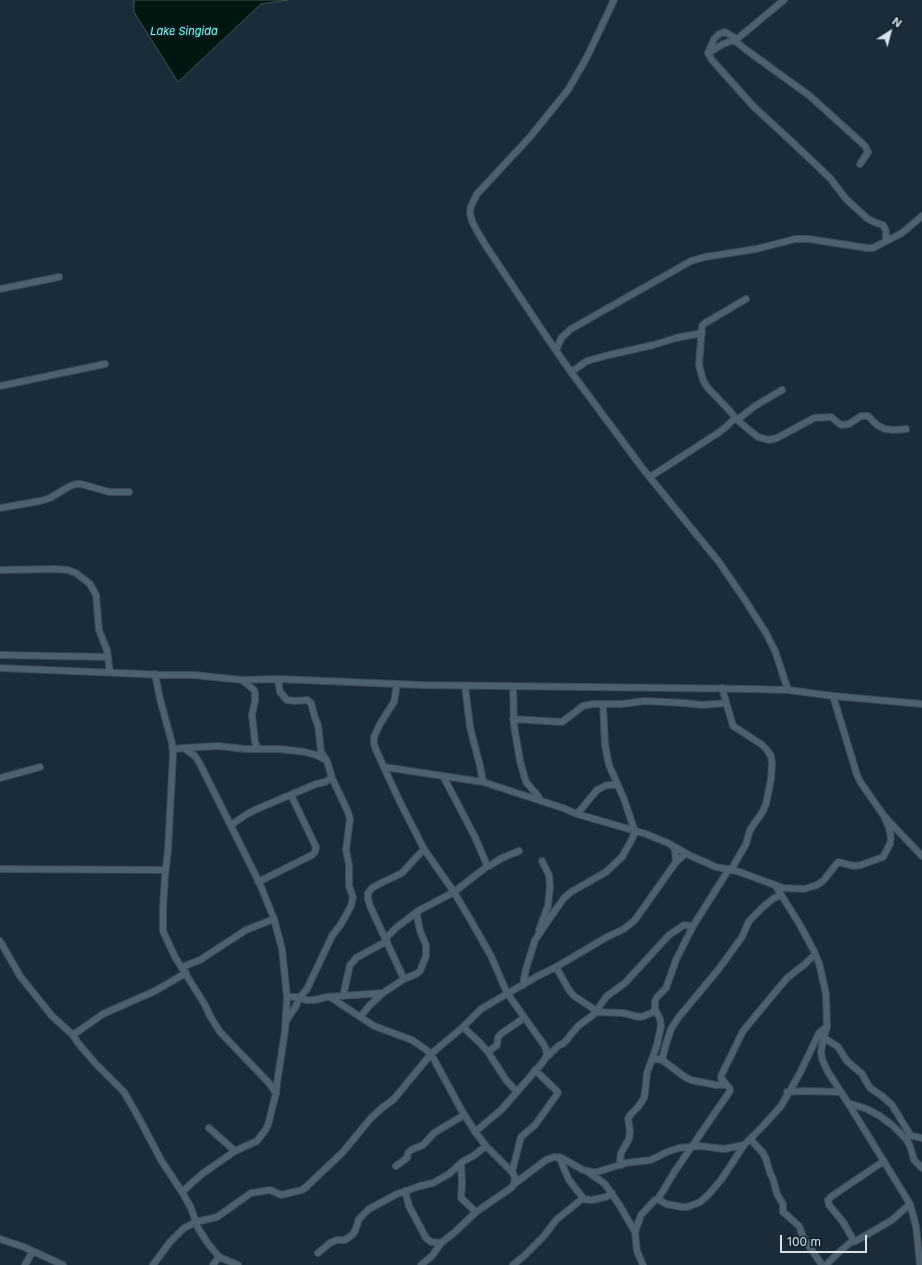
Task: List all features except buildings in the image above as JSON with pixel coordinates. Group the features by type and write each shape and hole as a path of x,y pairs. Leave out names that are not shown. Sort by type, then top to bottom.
{"street":[{"path":"614,0 587,57 568,90 544,121 477,194 471,206 470,213 472,221 477,231 571,372 650,477 719,562 745,600 775,650 788,690"},
{"path":"708,53 723,44 736,39 784,0"},
{"path":"860,164 868,152 865,146 810,96 745,49 736,39 725,32 719,34 712,42 708,53 712,60 754,107 830,178 846,199 868,219 883,225 886,231 886,241"},
{"path":"556,350 562,337 572,329 691,261 705,257 756,249 795,239 809,239 874,248 902,233 922,216"},
{"path":"915,222 922,225"},
{"path":"0,289 59,277"},
{"path":"746,299 702,326 699,365 700,373 707,387 736,419 758,437 769,440 777,438 809,420 824,417 831,417 842,425 849,424 861,416 868,416 885,429 906,429"},
{"path":"571,372 587,361 676,338 702,333"},
{"path":"0,386 104,364"},
{"path":"650,477 718,433 755,406 782,390"},
{"path":"0,508 50,498 76,484 109,492 129,492"},
{"path":"0,570 68,570 76,573 92,586 96,595 100,636 107,650 110,673"},
{"path":"0,655 108,657"},
{"path":"0,668 194,675 242,680 278,679 465,686 788,690 833,696 922,704"},
{"path":"155,674 173,749 173,773 168,850 165,870 162,931 175,957 186,973 220,1032 269,1083 276,1093"},
{"path":"278,679 280,692 286,700 307,700 311,703 318,725 321,752 327,761 332,778 350,819 346,850 349,866 349,886 353,897 353,902 341,924 332,936 307,989 299,998 286,1021"},
{"path":"242,680 254,690 255,693 252,715 255,742 258,749"},
{"path":"397,684 394,702 380,724 373,740 376,750 424,849 454,892 491,956 507,993 544,1045 546,1049 546,1058"},
{"path":"465,686 470,727 483,782"},
{"path":"513,686 513,719 524,778 541,801"},
{"path":"622,1165 620,1160 621,1152 630,1134 628,1119 644,1098 646,1092 647,1073 657,1045 661,1026 660,1019 654,1005 655,1000 664,992 676,960 693,926 746,844 750,830 766,804 771,779 771,756 761,744 733,726 722,688"},
{"path":"833,696 857,775 861,783 884,816 922,856"},
{"path":"513,719 562,722 583,706 592,704 621,704 644,701 685,702 702,705 726,703"},
{"path":"535,940 564,898 571,892 606,872 622,857 635,832 626,804 606,755 603,704"},
{"path":"173,749 218,746 246,749 280,749 305,752 316,755 327,761"},
{"path":"182,1192 202,1174 235,1152 257,1141 266,1129 276,1093 286,1031 287,997 282,949 274,919 231,825 200,764 195,756 184,748"},
{"path":"0,778 40,767"},
{"path":"384,767 483,782 577,814 646,834 671,844 716,867 730,869 783,888 804,889 817,885 823,881 838,862 854,866 884,857 891,838 884,816"},
{"path":"443,776 475,836 487,865"},
{"path":"231,825 257,809 332,778"},
{"path":"577,814 597,790 607,785 617,785"},
{"path":"258,882 316,852 316,847 291,795"},
{"path":"671,844 674,849 676,862"},
{"path":"404,979 370,906 368,893 372,888 402,873 424,849"},
{"path":"343,996 350,965 356,958 387,940 396,928 418,911 454,892 487,865 519,851"},
{"path":"153,1265 170,1242 184,1228 196,1222 217,1216 254,1192 270,1190 281,1195 302,1190 306,1187 342,1153 371,1118 394,1099 431,1054 463,1027 481,1009 585,949 624,929 646,905 676,862 686,853"},
{"path":"523,985 526,969 535,940 548,906 550,887 549,875 542,861"},
{"path":"0,869 165,870"},
{"path":"775,885 800,925 819,963 826,994 827,1027 823,1037 822,1059 828,1072 910,1204 916,1226 920,1265"},
{"path":"662,1060 671,1029 678,1018 718,970 742,937 749,921 774,898 781,895"},
{"path":"360,1017 383,993 404,979 420,971 426,956 426,945 420,931 417,916 418,911"},
{"path":"182,968 200,960 246,930 274,919"},
{"path":"476,1133 502,1109 546,1058 558,1046 564,1043 578,1026 589,1019 597,1011 607,996 625,983 670,934 684,925 693,926"},
{"path":"0,941 22,979 52,1016 73,1035 95,1063 124,1092 161,1160 191,1208 202,1236 219,1257 238,1265"},
{"path":"635,1232 641,1215 655,1200 658,1199 675,1171 730,1091 721,1076 743,1031 787,978 815,954"},
{"path":"556,967 574,996 597,1011 623,1013 639,1017 656,1011"},
{"path":"73,1035 103,1014 155,991 186,973"},
{"path":"287,997 314,1000 330,997 383,993"},
{"path":"330,997 374,1026 417,1043 431,1054 464,1115 486,1146 512,1172 515,1177 514,1184"},
{"path":"488,1052 497,1044 498,1037 502,1033 524,1018"},
{"path":"463,1027 488,1052 506,1080 517,1092"},
{"path":"658,1199 666,1204 688,1207 700,1202 708,1195 721,1180 744,1145 781,1106 788,1092 796,1081 820,1033 827,1027"},
{"path":"823,1037 838,1047 847,1060 862,1074 870,1088 892,1105 911,1136"},
{"path":"652,1060 662,1060 691,1080 716,1085 726,1085"},
{"path":"512,1172 521,1137 535,1125 558,1093 535,1070"},
{"path":"788,1092 841,1092"},
{"path":"848,1103 867,1109 892,1125 910,1146 914,1160 922,1168"},
{"path":"396,1166 407,1158 408,1153 411,1150 422,1145 434,1133 464,1115"},
{"path":"209,1128 235,1152"},
{"path":"902,1135 922,1138"},
{"path":"752,1136 752,1141 765,1156 777,1194 783,1204 783,1212 798,1226 804,1239 822,1265"},
{"path":"587,1172 597,1172 613,1166 651,1160 679,1148 700,1146 724,1148 744,1145"},
{"path":"318,1253 330,1243 337,1240 345,1240 352,1235 359,1219 369,1209 397,1194 433,1183 449,1174 461,1163 474,1156 486,1146"},
{"path":"421,1265 432,1256 441,1243 476,1212 505,1192 546,1160 554,1157 567,1160 605,1184 635,1232 637,1250 643,1265"},
{"path":"559,1157 569,1180 584,1199"},
{"path":"854,1241 828,1201 832,1196 884,1161"},
{"path":"461,1163 461,1198 476,1212"},
{"path":"405,1191 409,1206 426,1238 432,1242 441,1243"},
{"path":"513,1265 544,1236 556,1220 582,1199 592,1200 606,1197 612,1193"},
{"path":"826,1265 838,1253 854,1241 892,1220 910,1204"},
{"path":"0,1239 24,1246 63,1265"},
{"path":"25,1265 34,1251"},
{"path":"213,1265 219,1257"}],"water":[{"name":"Lake Singida","path":"134,0 288,0 261,4 178,82 134,12"}]}
